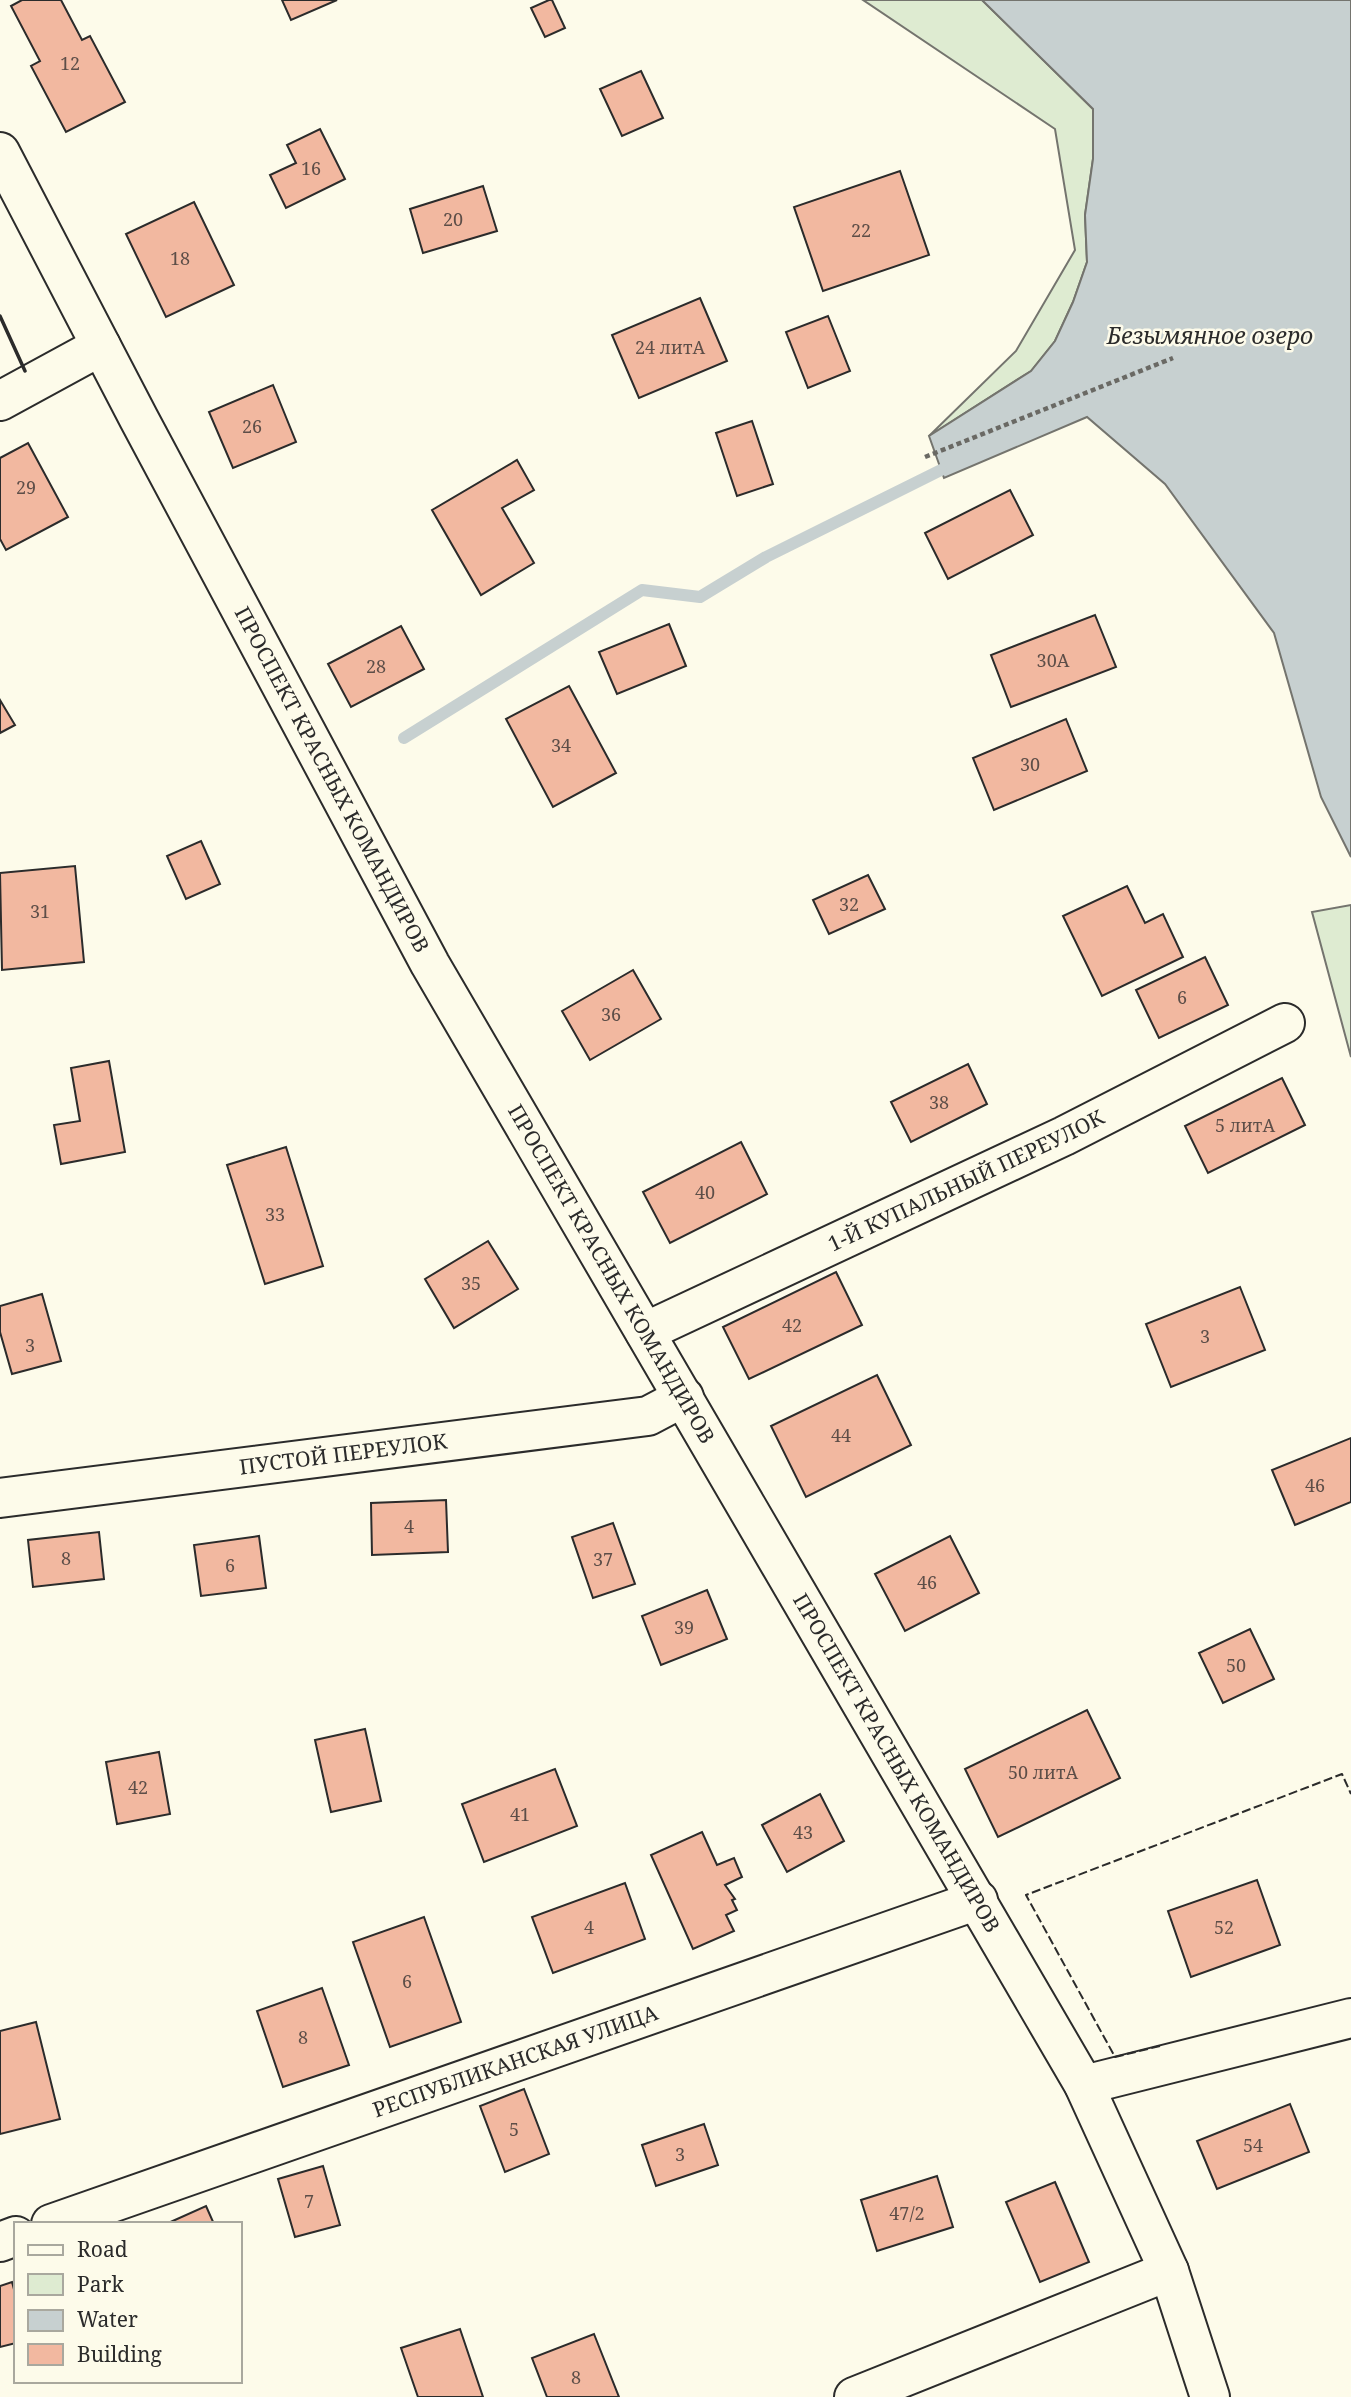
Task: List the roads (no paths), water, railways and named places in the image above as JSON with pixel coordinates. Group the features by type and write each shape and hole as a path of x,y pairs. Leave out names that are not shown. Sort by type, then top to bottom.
{"street":[{"name":"ПРОСПЕКТ КРАСНЫХ КОМАНДИРОВ","path":"0,152 429,964 1084,2085 1169,2271 1210,2397"},
{"path":"0,401 101,346"},
{"name":"1-Й КУПАЛЬНЫЙ ПЕРЕУЛОК","path":"645,1332 1064,1136 1285,1023"},
{"name":"ПУСТОЙ ПЕРЕУЛОК","path":"0,1498 648,1416 684,1397"},
{"name":"РЕСПУБЛИКАНСКАЯ УЛИЦА","path":"57,2222 978,1900"},
{"path":"1084,2085 1351,2018"},
{"path":"854,2397 1169,2271"}],"water":[{"name":"Безымянное озеро","path":"982,0 1351,0 1351,857 1321,797 1274,633 1165,484 1087,417 944,478 929,436 1031,371 1055,341 1087,262 1085,215 1093,159 1093,109"}],"waterway":[{"path":"404,738 642,590 700,597 766,557 941,470"}]}
